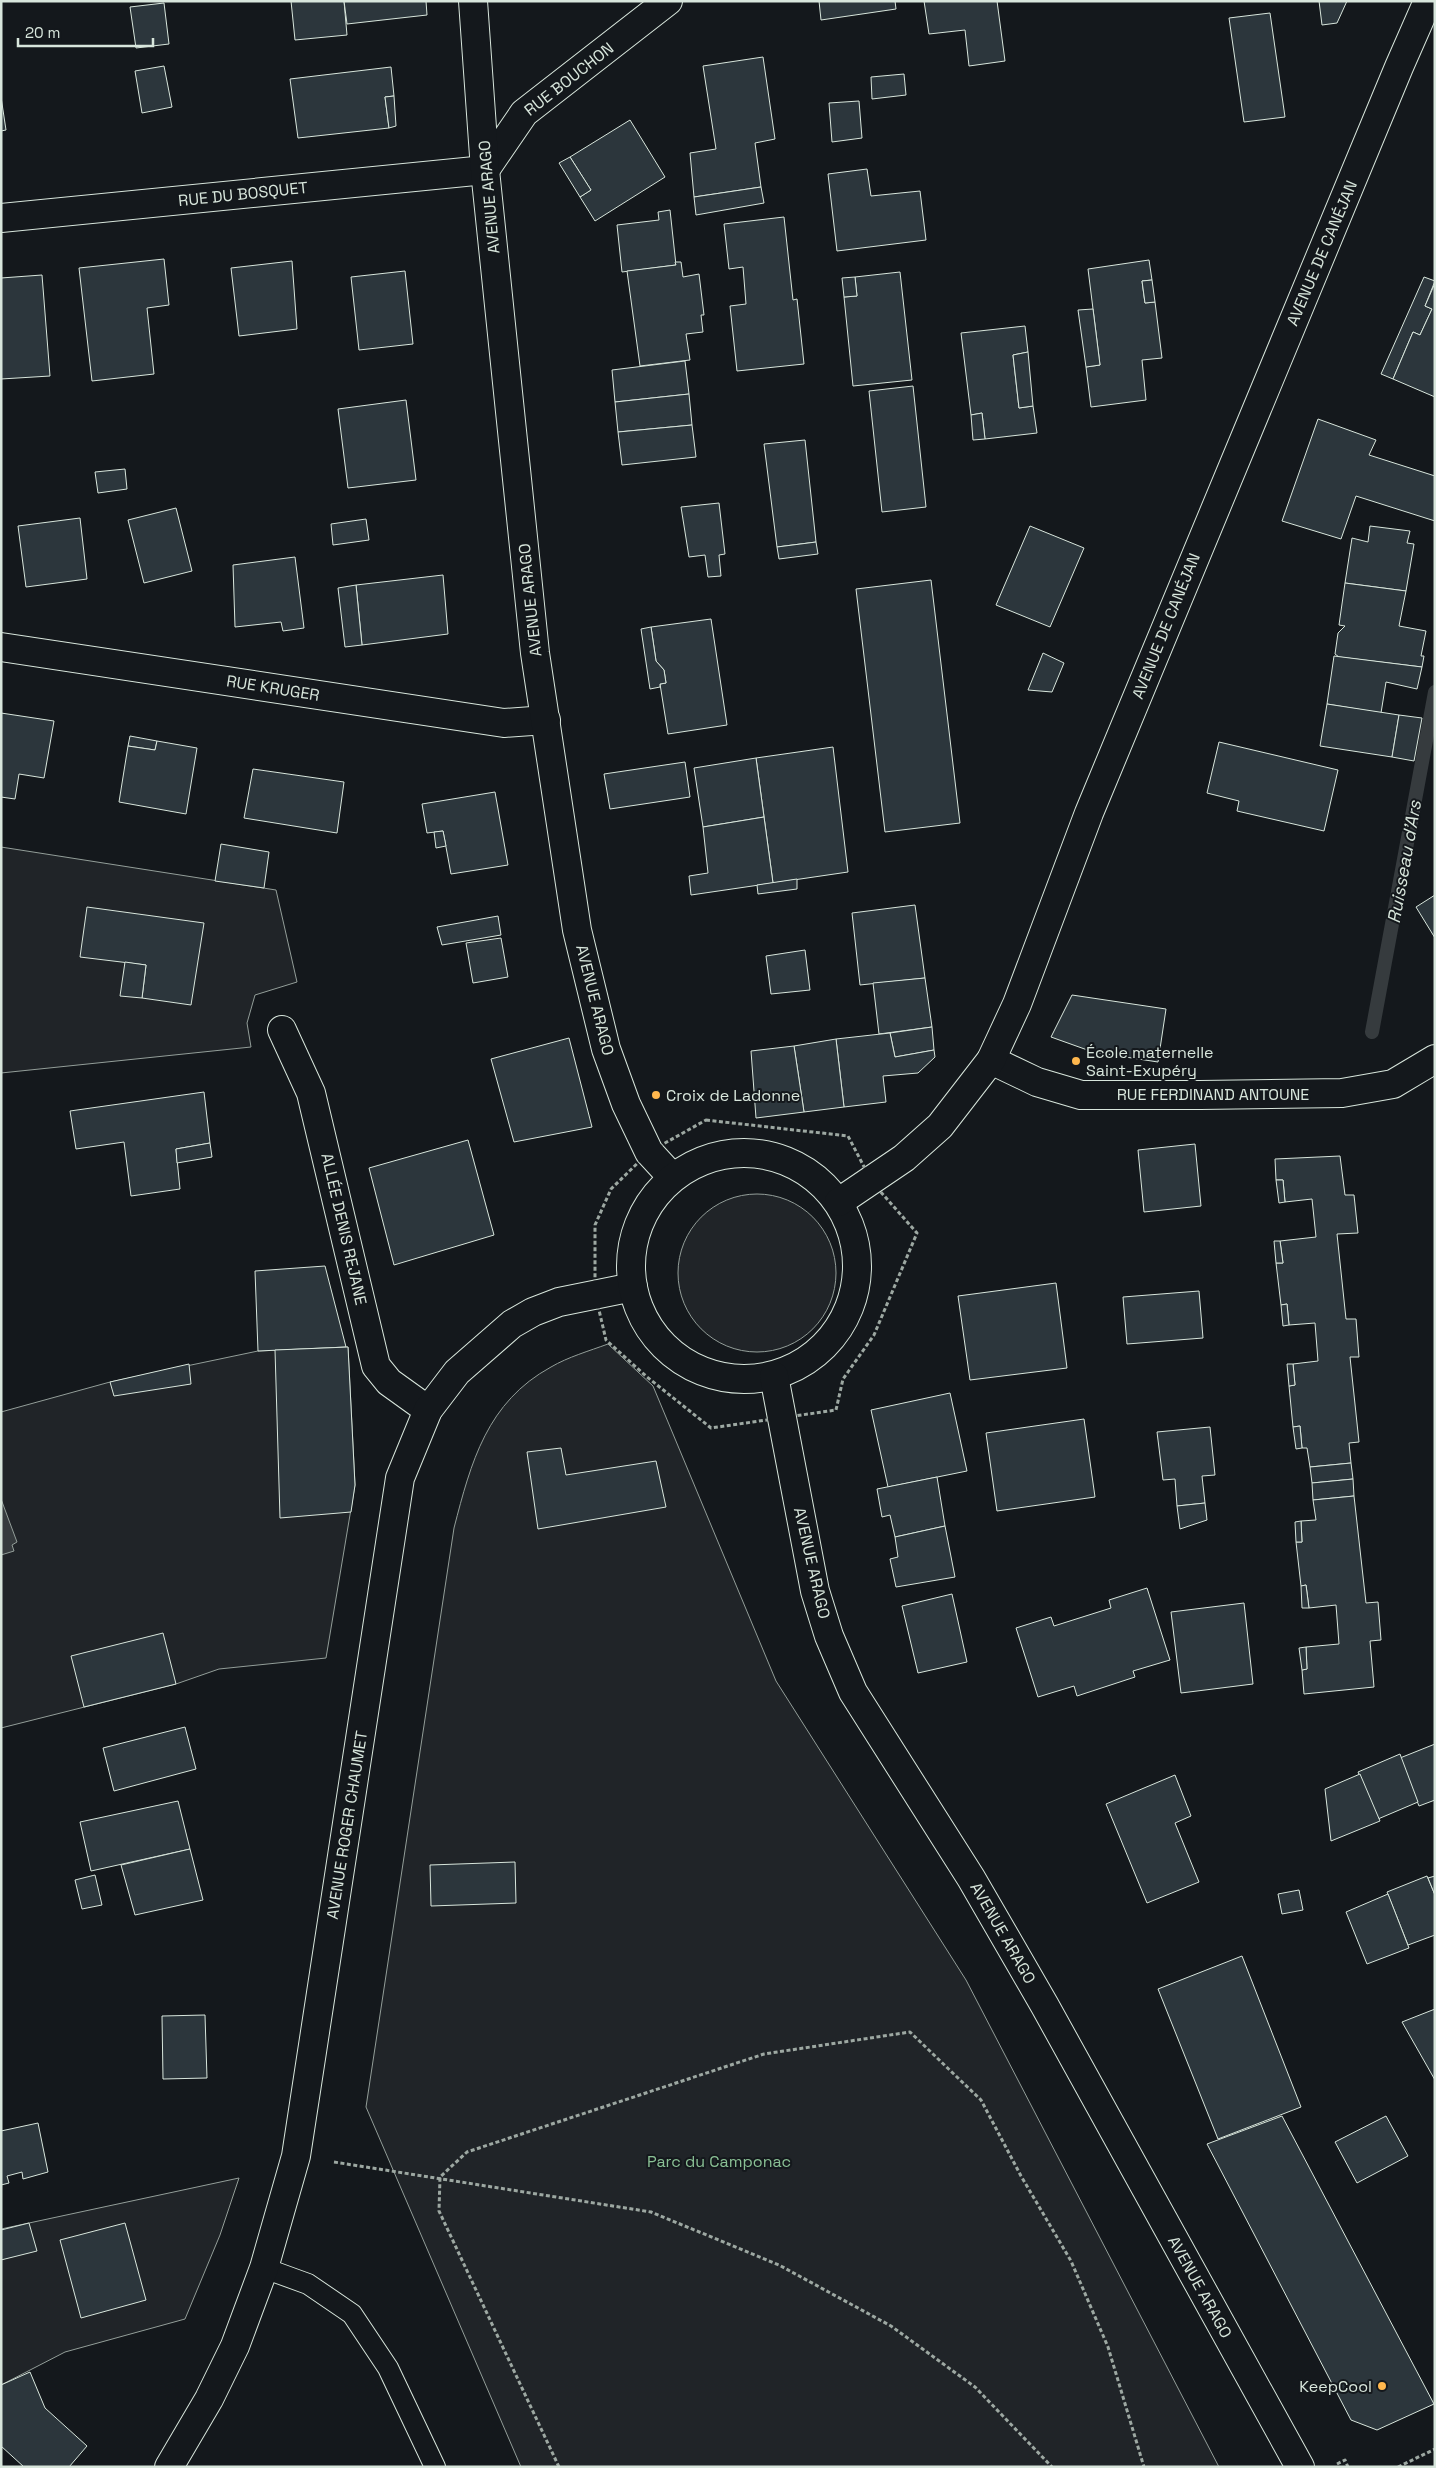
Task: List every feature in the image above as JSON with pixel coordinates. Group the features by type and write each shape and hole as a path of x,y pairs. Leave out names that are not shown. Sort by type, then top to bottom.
{"street":[{"name":"AVENUE ARAGO","path":"473,1 485,170 535,652 576,930 606,1048 626,1104 649,1152 672,1178"},
{"name":"RUE BOUCHON","path":"485,170 524,113 668,1"},
{"name":"AVENUE DE CANÉJAN","path":"839,1202 872,1182 904,1158 940,1126 991,1060 1018,1004 1089,813 1428,1"},
{"name":"RUE DU BOSQUET","path":"1,218 485,170"},
{"name":"RUE KRUGER","path":"1,647 504,724 546,720"},
{"name":"ALLÉE DENIS REJANE","path":"282,1030 311,1093 376,1366 389,1382 428,1410"},
{"name":"RUE FERDINAND ANTOUNE","path":"991,1060 1037,1082 1081,1095 1209,1095 1342,1093 1393,1084 1435,1059"},
{"path":"738,1153 761,1154 784,1159 805,1169 824,1184 839,1202 854,1234 858,1270 852,1305 834,1337 807,1361 774,1376 737,1380 700,1371 669,1351 645,1322 633,1287 630,1263 634,1239 655,1195 672,1178 692,1165 714,1156 738,1153"},
{"name":"AVENUE ROGER CHAUMET","path":"169,2467 209,2399 235,2346 264,2268 296,2156 400,1478 428,1410 456,1372 512,1324 533,1312 559,1302 595,1293 633,1287"},
{"name":"AVENUE ARAGO","path":"774,1376 784,1418 815,1591 829,1636 853,1692 971,1878 1040,1998 1300,2467"}],"lane":[{"path":"264,2268 308,2284 352,2314 388,2368 435,2467"}],"path":[{"path":"706,1120 848,1136 872,1182 917,1233 874,1335 843,1380 836,1410 711,1428 647,1377 606,1340 595,1293 595,1225 611,1189 649,1152 706,1120"},
{"path":"560,2467 439,2212 440,2177 467,2152 764,2054 910,2032 980,2100 1021,2176 1071,2261 1108,2347 1144,2467"},
{"path":"296,2156 440,2177 651,2212 779,2265 891,2326 975,2387 1052,2467"},
{"path":"1398,2467 1435,2449"},
{"path":"1332,2467 1345,2460 1348,2467"}],"green space":[{"path":"1,847 276,890 297,982 255,995 247,1023 251,1047 1,1073"},
{"path":"749,1194 765,1194 780,1197 794,1203 813,1217 823,1229 833,1250 836,1273 833,1296 823,1317 813,1329 801,1339 780,1349 765,1352 749,1352 734,1349 713,1339 691,1317 681,1296 678,1281 678,1265 681,1250 691,1229 713,1207 734,1197"},
{"name":"Parc du Camponac","path":"608,1344 653,1386 776,1681 966,1980 1219,2467 521,2467 366,2107 454,1528 467,1480 485,1436 511,1398 529,1381 558,1363"},
{"path":"348,1347 355,1485 326,1658 219,1669 176,1684 1,1728 1,1412 110,1382 258,1351"},
{"path":"239,2178 220,2235 185,2319 65,2352 1,2385 1,2229"}],"shaded area":[{"path":"1,1499 17,1542 12,1545 14,1551 1,1555"}],"building":[{"path":"291,1 344,1 347,35 295,40"},
{"path":"344,1 426,1 427,15 347,24"},
{"path":"819,1 895,1 896,9 821,20"},
{"path":"924,1 997,1 1005,61 969,66 965,30 929,34"},
{"path":"1319,1 1347,1 1337,23 1322,25"},
{"path":"164,3 169,44 136,48 130,7"},
{"path":"1270,13 1285,117 1244,122 1229,18"},
{"path":"763,57 775,139 755,143 761,187 694,197 690,153 716,149 703,66"},
{"path":"164,66 172,107 142,113 135,71"},
{"path":"391,67 394,96 385,97 389,128 298,138 290,79"},
{"path":"904,74 906,95 872,99 871,77"},
{"path":"394,96 396,126 389,128 385,97"},
{"path":"1,97 6,130 1,131"},
{"path":"859,101 862,138 832,142 829,103"},
{"path":"630,120 665,177 595,221 580,197 591,190 570,157"},
{"path":"570,157 591,190 580,197 559,163"},
{"path":"867,169 871,196 920,191 926,240 837,251 828,174"},
{"path":"761,187 764,203 696,215 694,197"},
{"path":"670,210 676,265 622,272 617,225 659,220 658,212"},
{"path":"784,217 793,300 797,299 804,364 737,371 730,306 746,304 743,267 729,269 724,224"},
{"path":"164,259 169,305 147,308 154,374 92,381 79,268"},
{"path":"1149,260 1152,280 1142,281 1145,303 1155,302 1162,358 1142,360 1146,400 1091,407 1086,367 1100,365 1088,269"},
{"path":"292,261 297,329 239,336 231,268"},
{"path":"675,262 681,262 683,277 699,274 704,315 701,315 703,332 686,334 690,360 640,366 627,271 676,265"},
{"path":"405,271 413,344 359,350 351,277"},
{"path":"900,272 912,380 853,386 844,297 857,296 855,277"},
{"path":"42,275 50,376 1,379 1,278"},
{"path":"855,277 857,296 844,297 842,278"},
{"path":"1424,277 1435,281 1425,306 1432,309 1420,335 1413,332 1393,379 1381,374"},
{"path":"1152,280 1155,302 1145,303 1142,281"},
{"path":"1435,283 1435,397 1393,379 1413,332 1420,335 1432,309 1425,306"},
{"path":"1093,309 1100,365 1086,367 1078,310"},
{"path":"1025,326 1028,352 1013,355 1019,408 1033,406 1037,433 985,439 982,413 971,415 961,333"},
{"path":"1028,352 1033,406 1019,408 1013,355"},
{"path":"685,361 689,394 615,402 612,370"},
{"path":"913,386 926,507 882,512 869,391"},
{"path":"689,394 692,425 618,432 615,402"},
{"path":"406,400 416,480 348,488 338,409"},
{"path":"982,413 985,439 973,440 971,415"},
{"path":"1318,419 1376,440 1369,455 1435,476 1435,521 1356,496 1341,539 1282,521"},
{"path":"692,425 696,457 622,465 618,432"},
{"path":"805,440 816,542 777,547 764,444"},
{"path":"125,469 127,489 98,493 95,472"},
{"path":"719,503 725,554 719,555 721,576 708,577 705,555 689,557 681,507"},
{"path":"176,508 192,571 144,583 128,520"},
{"path":"80,518 87,579 26,587 18,526"},
{"path":"366,519 369,540 333,545 331,524"},
{"path":"1030,526 1084,548 1050,627 996,605"},
{"path":"1370,526 1410,531 1407,543 1414,544 1406,591 1345,583 1352,538 1368,542"},
{"path":"816,542 818,554 779,559 777,547"},
{"path":"295,557 304,628 283,631 281,622 235,627 233,565"},
{"path":"443,575 448,634 362,645 356,585"},
{"path":"931,580 960,823 885,832 856,589"},
{"path":"1345,583 1406,591 1399,626 1426,631 1421,656 1424,656 1422,667 1339,657 1335,654 1338,633 1345,626 1339,625"},
{"path":"356,585 362,645 345,647 338,588"},
{"path":"711,619 727,725 668,734 660,684 666,683 664,670 656,661 651,627"},
{"path":"651,627 656,661 664,670 666,683 660,684 660,687 650,689 641,629"},
{"path":"1043,653 1064,663 1052,692 1028,690"},
{"path":"1334,656 1422,667 1417,689 1386,682 1381,713 1327,704"},
{"path":"1327,704 1399,715 1392,757 1320,746"},
{"path":"1,713 54,721 44,778 19,774 15,799 1,797"},
{"path":"1399,715 1422,718 1414,761 1392,757"},
{"path":"130,736 157,741 155,750 128,746"},
{"path":"157,741 197,748 186,814 119,802 128,746 155,750"},
{"path":"1219,742 1338,770 1324,831 1237,811 1239,801 1207,793"},
{"path":"833,747 848,872 773,883 756,758"},
{"path":"756,758 764,817 703,827 694,768"},
{"path":"685,762 690,797 610,809 604,774"},
{"path":"253,769 344,782 337,833 244,818"},
{"path":"495,792 508,865 451,874 443,831 427,833 422,804"},
{"path":"764,817 773,883 691,895 689,876 708,873 703,827"},
{"path":"443,831 446,846 436,848 434,832"},
{"path":"221,844 269,852 264,888 215,881"},
{"path":"797,879 797,889 758,894 757,885"},
{"path":"1435,895 1435,938 1416,907"},
{"path":"915,905 925,978 860,985 852,913"},
{"path":"87,907 204,923 191,1005 142,998 146,965 80,957"},
{"path":"498,916 501,935 442,945 437,927"},
{"path":"501,938 508,977 473,983 466,943"},
{"path":"805,950 810,990 771,994 766,956"},
{"path":"125,962 146,965 142,998 120,996"},
{"path":"925,978 932,1027 879,1034 873,983"},
{"path":"1072,995 1166,1009 1158,1062 1093,1052 1051,1037"},
{"path":"932,1027 934,1050 895,1057 890,1033"},
{"path":"890,1033 895,1057 934,1050 935,1057 918,1073 883,1076 886,1102 844,1107 836,1039"},
{"path":"569,1038 592,1127 514,1142 491,1059"},
{"path":"836,1039 844,1107 804,1112 794,1046"},
{"path":"794,1046 804,1112 756,1118 751,1051"},
{"path":"204,1092 210,1143 176,1149 180,1189 131,1196 124,1142 76,1149 70,1111"},
{"path":"468,1140 494,1235 394,1265 369,1168"},
{"path":"210,1143 212,1157 177,1163 176,1149"},
{"path":"1195,1144 1201,1206 1144,1212 1138,1150"},
{"path":"1340,1156 1345,1195 1354,1195 1358,1233 1337,1234 1346,1319 1356,1319 1359,1357 1350,1357 1359,1442 1349,1443 1351,1463 1310,1467 1307,1448 1302,1448 1300,1426 1293,1427 1289,1386 1295,1385 1293,1364 1318,1361 1315,1323 1289,1325 1287,1304 1281,1305 1276,1263 1283,1263 1280,1241 1316,1237 1312,1199 1285,1202 1283,1180 1276,1180 1275,1159"},
{"path":"1276,1180 1283,1180 1285,1202 1279,1203"},
{"path":"1274,1241 1280,1241 1283,1263 1276,1263"},
{"path":"325,1266 346,1347 258,1351 255,1271"},
{"path":"1056,1283 1067,1368 970,1380 958,1296"},
{"path":"1199,1291 1203,1338 1127,1344 1123,1297"},
{"path":"1287,1304 1289,1325 1283,1326 1281,1305"},
{"path":"348,1347 355,1485 351,1512 280,1518 275,1350"},
{"path":"189,1364 191,1384 114,1396 110,1382"},
{"path":"1287,1364 1293,1364 1295,1385 1289,1386"},
{"path":"950,1393 967,1471 888,1487 871,1410"},
{"path":"1084,1419 1095,1497 997,1511 986,1433"},
{"path":"1300,1426 1302,1448 1296,1449 1293,1427"},
{"path":"1210,1427 1215,1475 1202,1476 1205,1503 1177,1506 1175,1479 1163,1480 1157,1432"},
{"path":"561,1448 566,1475 656,1461 666,1507 538,1529 527,1452"},
{"path":"1351,1463 1353,1479 1312,1483 1310,1467"},
{"path":"937,1477 945,1526 895,1537 890,1515 882,1517 877,1489"},
{"path":"1353,1479 1354,1496 1313,1500 1312,1483"},
{"path":"1354,1496 1366,1603 1378,1602 1381,1640 1370,1641 1374,1687 1304,1694 1302,1670 1307,1669 1306,1647 1339,1644 1336,1605 1309,1608 1306,1585 1301,1586 1296,1542 1302,1542 1301,1521 1316,1520 1313,1500"},
{"path":"1205,1503 1207,1520 1180,1529 1177,1506"},
{"path":"1301,1521 1302,1542 1296,1542 1295,1522"},
{"path":"945,1526 955,1577 896,1587 890,1559 898,1557 895,1537"},
{"path":"1306,1585 1309,1608 1302,1608 1301,1586"},
{"path":"1147,1588 1170,1660 1133,1671 1135,1677 1077,1696 1074,1686 1038,1697 1016,1628 1051,1617 1054,1626 1111,1608 1109,1600"},
{"path":"952,1594 967,1662 918,1673 902,1606"},
{"path":"1244,1603 1253,1684 1181,1693 1171,1612"},
{"path":"163,1633 176,1684 84,1707 71,1656"},
{"path":"1306,1647 1307,1669 1302,1670 1299,1648"},
{"path":"185,1727 196,1769 114,1791 103,1748"},
{"path":"1435,1744 1435,1800 1419,1806 1400,1758"},
{"path":"1400,1754 1418,1802 1378,1819 1358,1772"},
{"path":"1360,1774 1380,1821 1331,1841 1325,1789"},
{"path":"1175,1775 1191,1816 1175,1823 1199,1882 1147,1903 1106,1804"},
{"path":"178,1801 190,1849 91,1871 80,1822"},
{"path":"190,1849 203,1900 135,1915 121,1865"},
{"path":"515,1862 516,1903 431,1906 430,1865"},
{"path":"95,1875 102,1905 82,1909 75,1880"},
{"path":"1427,1876 1435,1895 1435,1935 1408,1945 1387,1892"},
{"path":"1435,1876 1435,1895 1428,1878"},
{"path":"1299,1890 1303,1910 1282,1914 1278,1894"},
{"path":"1388,1894 1409,1948 1367,1964 1346,1912"},
{"path":"1242,1956 1301,2107 1218,2139 1158,1989"},
{"path":"1435,2009 1435,2080 1402,2022"},
{"path":"205,2015 207,2078 163,2079 162,2016"},
{"path":"1282,2116 1434,2404 1377,2430 1351,2420 1207,2144"},
{"path":"1386,2116 1408,2156 1357,2183 1335,2142"},
{"path":"38,2123 48,2172 23,2179 22,2172 7,2176 9,2183 1,2185 1,2131"},
{"path":"29,2223 37,2251 1,2260 1,2230"},
{"path":"125,2223 146,2300 81,2318 60,2240"},
{"path":"30,2372 45,2408 87,2446 69,2467 24,2467 1,2446 1,2385"}],"waterway":[{"name":"Ruisseau d'Ars","path":"1372,1032 1435,692"}],"place":[{"name":"École maternelle Saint-Exupéry","path":"1076,1061"},
{"name":"Croix de Ladonne","path":"656,1095"},
{"name":"KeepCool","path":"1382,2386"}]}
